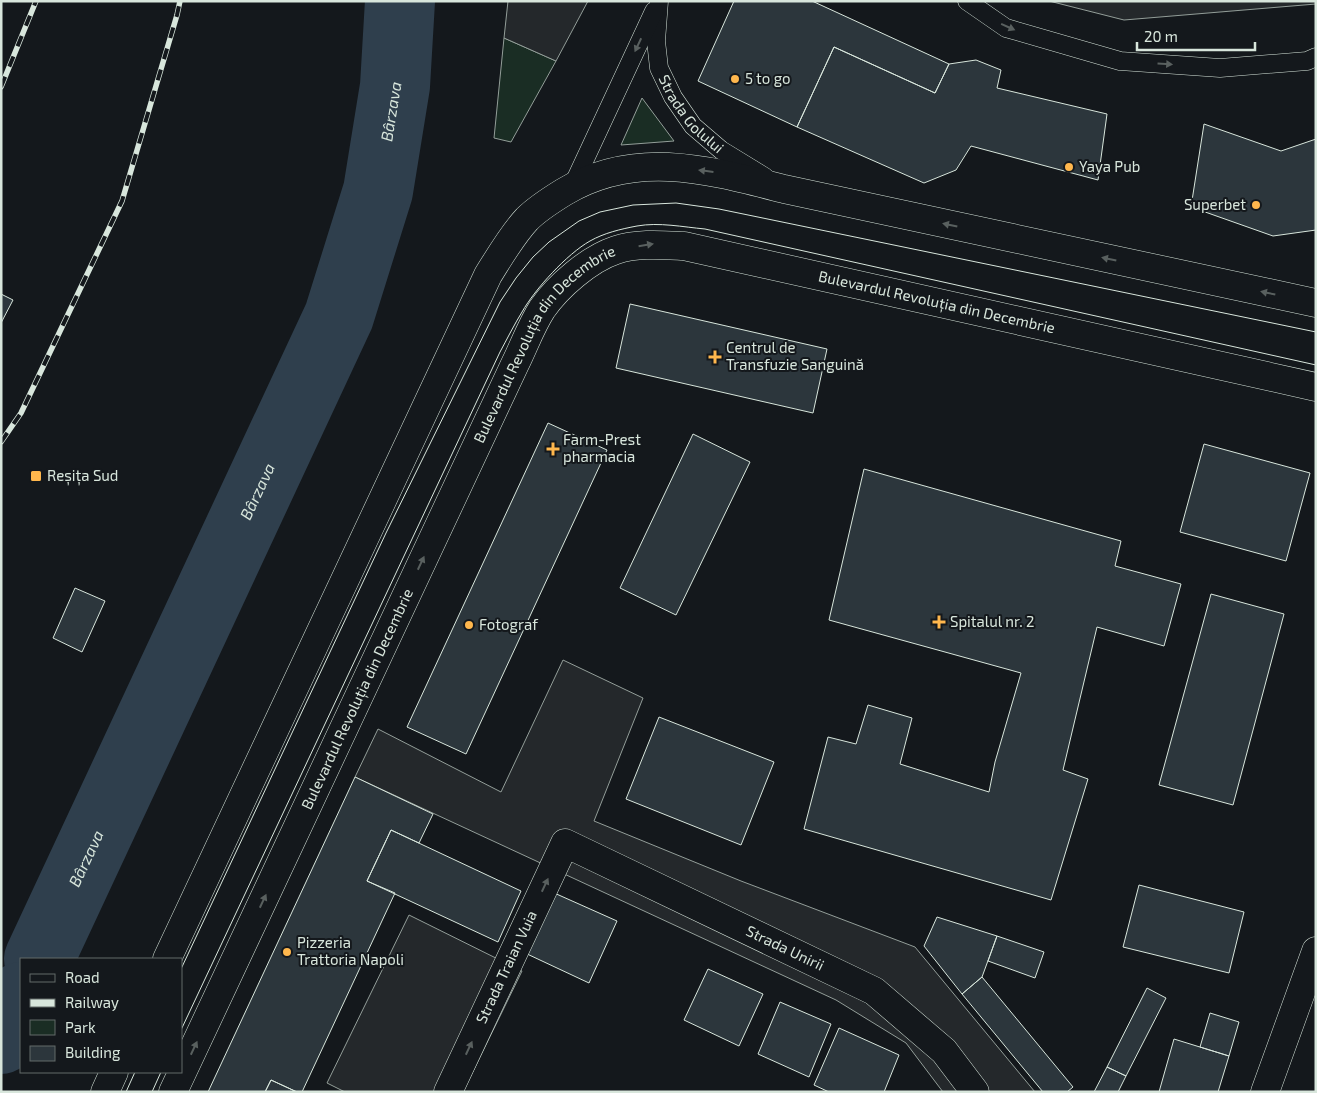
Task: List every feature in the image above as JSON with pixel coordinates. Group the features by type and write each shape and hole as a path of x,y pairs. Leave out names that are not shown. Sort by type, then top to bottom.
{"main road":[{"path":"167,958 488,275 506,246 528,219 550,200 572,187 615,170 642,166 688,168 718,172 784,189 1316,303"},
{"name":"Bulevardul Revoluția din Decembrie","path":"182,1073 542,310 558,289 586,266 616,250 654,244 684,246 1316,387"},
{"name":"Strada Traian Vuia","path":"448,1092 565,843"},
{"name":"Strada Unirii","path":"565,843 874,991 944,1051 975,1092"},
{"path":"1265,1092 1316,951"},
{"path":"105,1092 114,1073"},
{"name":"Bulevardul Revoluția din Decembrie","path":"173,1092 182,1073"}],"lane":[{"name":"Strada Golului","path":"572,187 659,1"},
{"name":"Strada Golului","path":"659,1 656,41 659,68 673,96 693,126 714,144 784,189"},
{"path":"967,1 1006,28 1120,61 1220,68 1307,60 1316,57"}],"green space":[{"path":"504,38 556,61 511,142 494,138"},
{"path":"642,98 674,141 621,145"}],"shaded area":[{"path":"508,1 588,1 556,61 504,38"},
{"path":"1049,1 1316,1 1316,4 1124,20"},
{"path":"563,660 643,698 594,821 741,881 915,947 1035,1092 943,1092 906,1043 836,1000 355,777 378,729 501,792"},
{"path":"409,915 522,971 463,1092 345,1092 327,1083"}],"building":[{"path":"734,1 812,1 949,64 935,93 834,47 797,127 698,81"},
{"path":"834,47 935,93 949,64 976,60 1001,70 997,88 1107,114 1098,180 971,146 956,170 924,183 797,127"},
{"path":"1204,124 1281,151 1316,139 1316,230 1273,236 1191,207"},
{"path":"1,294 13,300 1,323"},
{"name":"Centrul de Transfuzie Sanguină","path":"630,304 827,349 813,413 616,368"},
{"path":"548,423 607,450 466,754 407,727"},
{"path":"693,434 750,462 676,615 620,588"},
{"path":"1204,444 1310,473 1286,561 1180,532"},
{"path":"864,469 1121,541 1115,566 1181,584 1164,646 1097,627 1063,770 1088,779 1051,900 804,829 828,737 856,744 868,705 912,718 900,764 989,792 995,762 1021,673 829,620"},
{"path":"75,588 105,601 82,652 53,638"},
{"path":"1211,594 1284,614 1233,805 1159,785"},
{"path":"659,717 774,762 741,845 626,799"},
{"path":"355,777 433,814 419,843 391,830 367,881 395,893 302,1092 297,1092 271,1080 265,1092 208,1092"},
{"path":"391,830 521,891 498,942 367,881"},
{"path":"1139,885 1244,912 1229,973 1123,947"},
{"path":"552,892 617,921 589,983 525,953"},
{"path":"937,917 997,936 982,977 962,994 924,946"},
{"path":"997,936 1044,952 1035,978 988,961"},
{"path":"708,969 763,994 739,1046 684,1020"},
{"path":"982,977 1073,1087 1067,1092 1043,1092 962,994"},
{"path":"1147,988 1166,998 1126,1076 1107,1067"},
{"path":"780,1002 831,1024 809,1077 758,1054"},
{"path":"1210,1013 1239,1022 1229,1056 1200,1047"},
{"path":"839,1028 899,1055 884,1092 829,1092 814,1085"},
{"path":"1174,1039 1229,1056 1218,1092 1159,1092"},
{"path":"1107,1067 1126,1076 1118,1092 1094,1092"},
{"path":"271,1080 297,1092 265,1092"}],"waterway":[{"name":"Bârzava","path":"39,958 339,316 378,191 395,86 400,1"},
{"name":"Bârzava","path":"1,1039 20,999"}],"tram line":[{"path":"182,967 386,533 500,302 533,257 549,242 579,221 600,212 633,205 676,203 719,209 1316,332"},
{"path":"182,1028 500,352 519,317 535,293 562,263 590,241 631,227 654,224 705,229 1316,365"},
{"path":"126,1092 135,1073"},
{"path":"152,1092 161,1073"}],"railway":[{"path":"1,87 36,1"},
{"path":"1,442 21,413 122,201 180,1"}],"place":[{"name":"5 to go","path":"735,79"},
{"name":"Yaya Pub","path":"1069,167"},
{"name":"Superbet","path":"1256,205"},
{"name":"Centrul de Transfuzie Sanguină","path":"715,357"},
{"name":"Farm-Prest pharmacia","path":"553,449"},
{"name":"Reșița Sud","path":"36,476"},
{"name":"Spitalul nr. 2","path":"939,622"},
{"name":"Fotograf","path":"469,625"},
{"name":"Pizzeria Trattoria Napoli","path":"287,952"}]}
